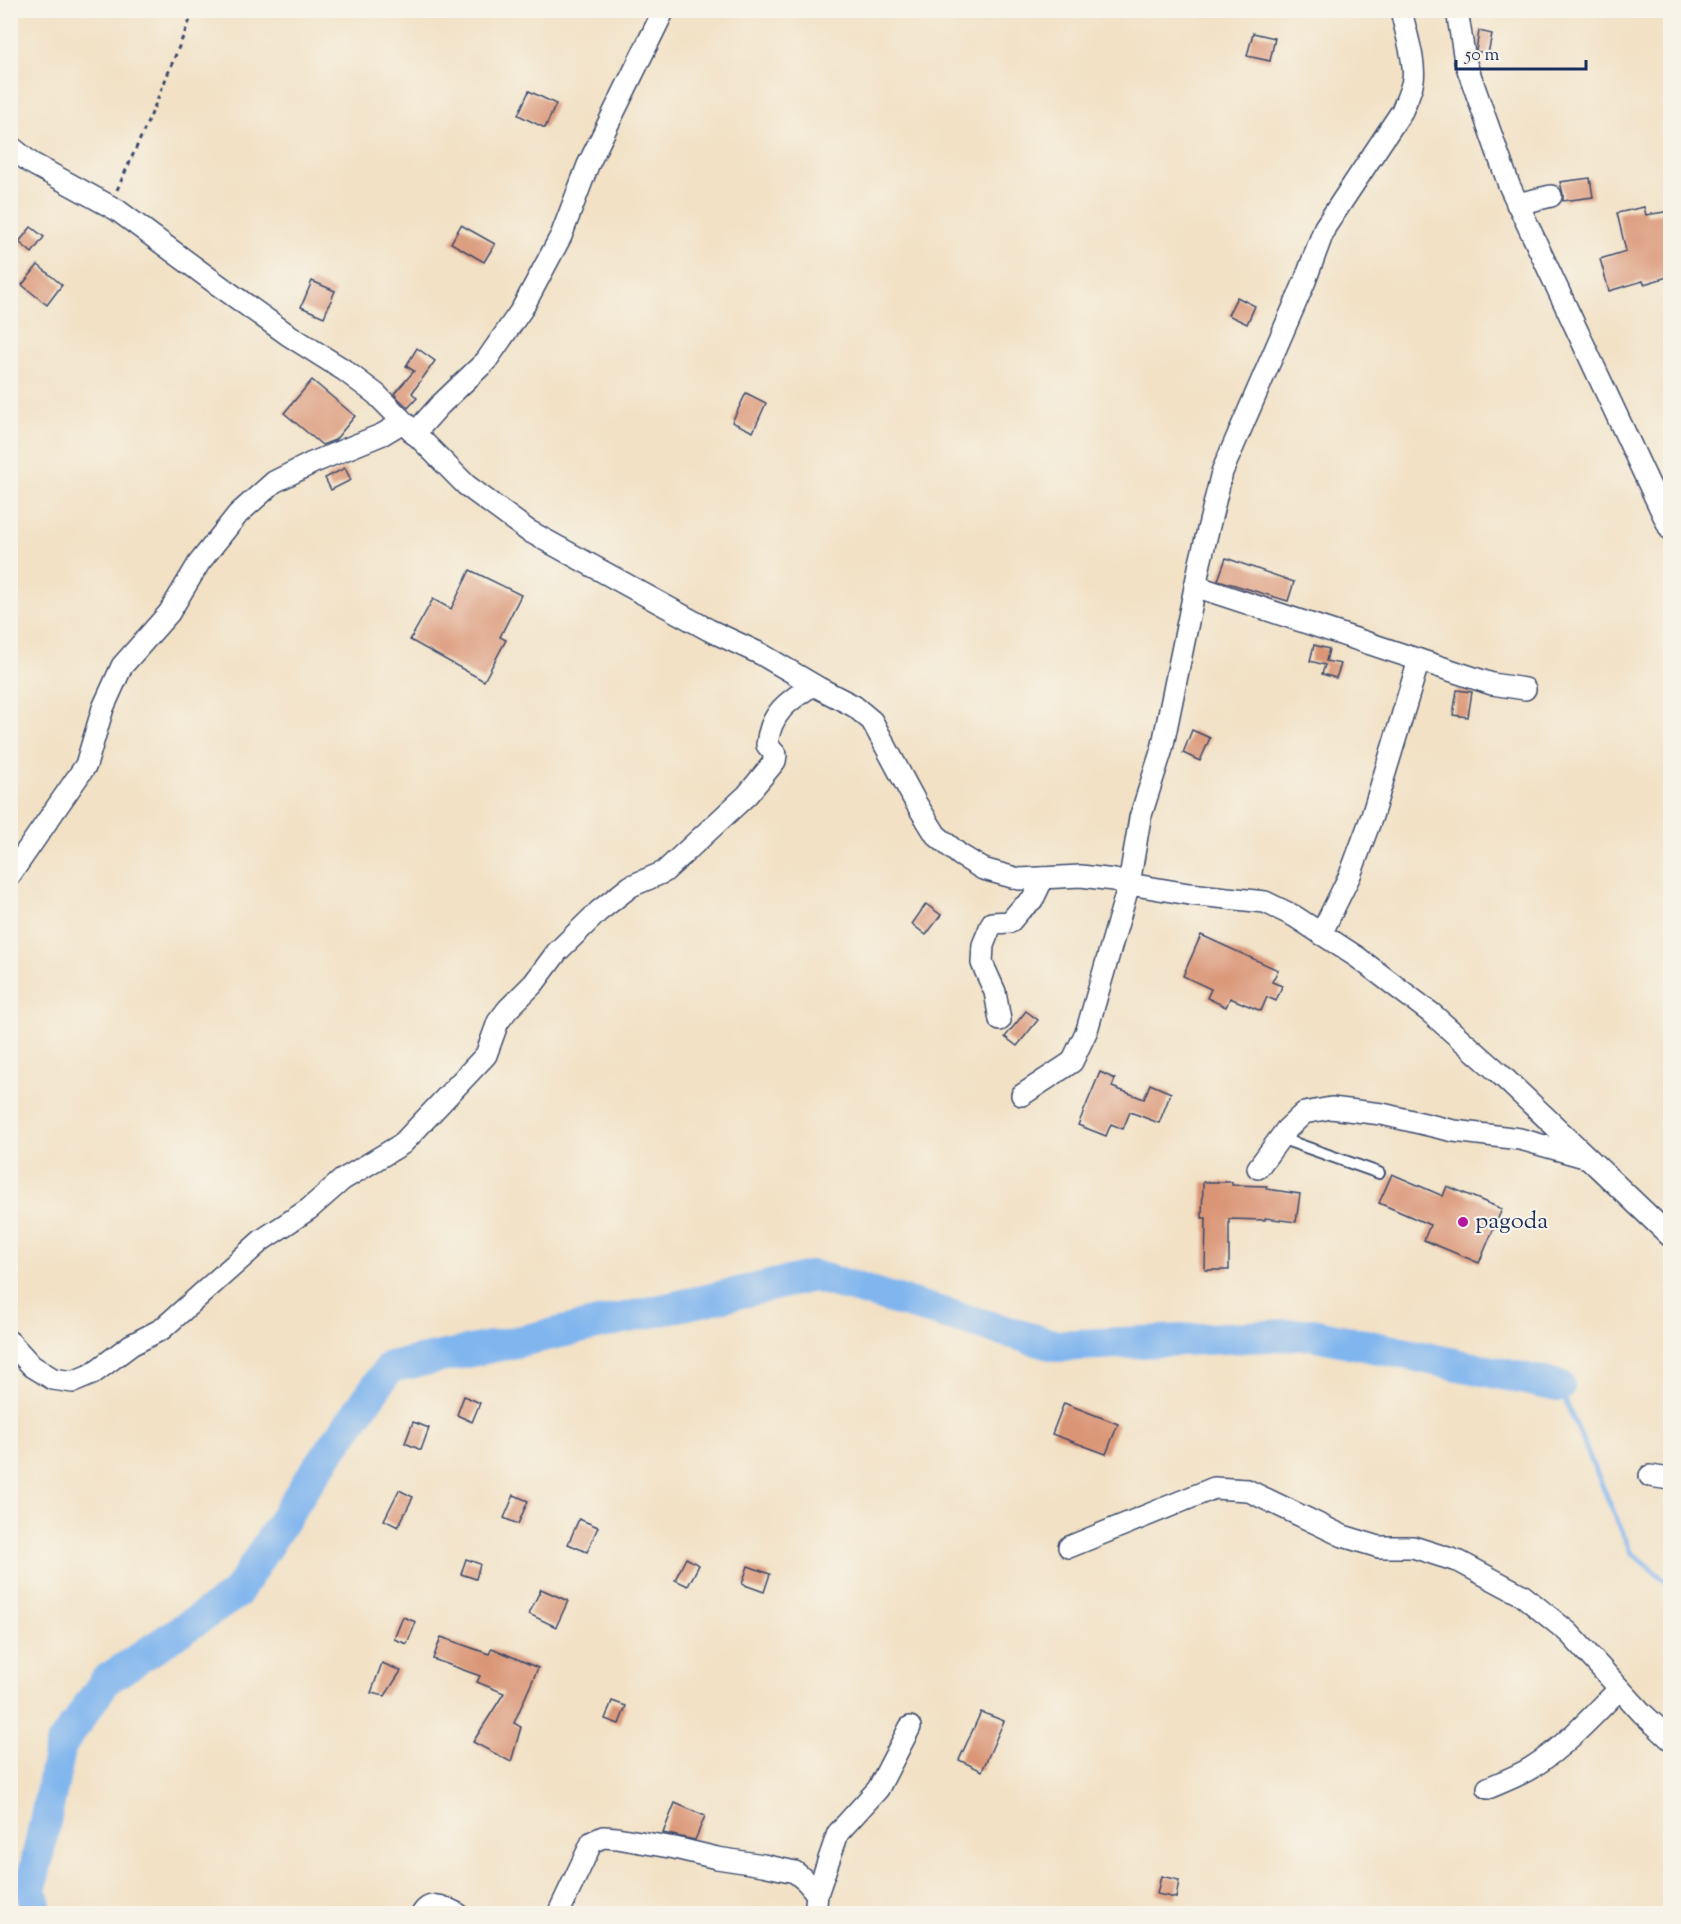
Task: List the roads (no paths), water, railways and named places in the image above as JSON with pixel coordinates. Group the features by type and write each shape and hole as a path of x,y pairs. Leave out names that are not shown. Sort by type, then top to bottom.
{"street":[{"path":"10,875 86,765 103,708 122,666 169,613 199,563 238,514 274,482 312,463 383,434 409,428 440,405 486,361 522,309 561,236 588,165 664,10"},
{"path":"1022,1095 1072,1062 1087,1030 1129,884 1140,818 1162,748 1195,586 1222,472 1305,281 1324,227 1402,111 1413,78 1401,10"},
{"path":"1457,10 1466,61 1509,185 1671,529"},
{"path":"10,147 31,163 110,206 270,321 344,370 376,394 466,485 527,530 854,706 872,721 936,835 960,855 983,869 1019,879 1081,876 1189,894 1264,902 1294,916 1357,957 1431,1013 1498,1072 1671,1236"},
{"path":"1517,204 1551,196"},
{"path":"1195,586 1492,684 1525,689"},
{"path":"1322,934 1350,875 1372,816 1419,660"},
{"path":"10,1342 32,1366 52,1380 73,1382 92,1374 130,1345 162,1329 262,1240 309,1209 342,1180 402,1144 486,1055 498,1022 534,983 556,952 599,910 631,886 664,872 747,795 775,761 776,755 767,745 768,732 778,712 813,685"},
{"path":"1000,1020 995,992 982,963 983,945 992,923 1010,922 1033,899 1043,878"},
{"path":"1258,1168 1280,1138 1304,1113 1331,1108 1382,1114 1454,1131 1520,1139 1587,1158"},
{"path":"1069,1547 1214,1488 1247,1490 1343,1536 1378,1547 1413,1547 1460,1562 1522,1595 1569,1633 1642,1713 1671,1739"},
{"path":"1488,1788 1530,1769 1554,1751 1619,1689"},
{"path":"816,1904 838,1833 878,1789 910,1727"},
{"path":"558,1914 591,1842 603,1837 675,1848 795,1872 807,1882 816,1904"},
{"path":"422,1914 432,1905 458,1914"}],"lane":[{"path":"1280,1138 1379,1173"}],"waterway":[{"path":"37,1914 31,1888 61,1745 106,1680 236,1594 307,1483 390,1367 521,1341 814,1276 1057,1346 1312,1334 1559,1386"},
{"path":"1559,1386 1631,1552 1670,1585"}],"place":[{"name":"pagoda","path":"1463,1222"}]}
